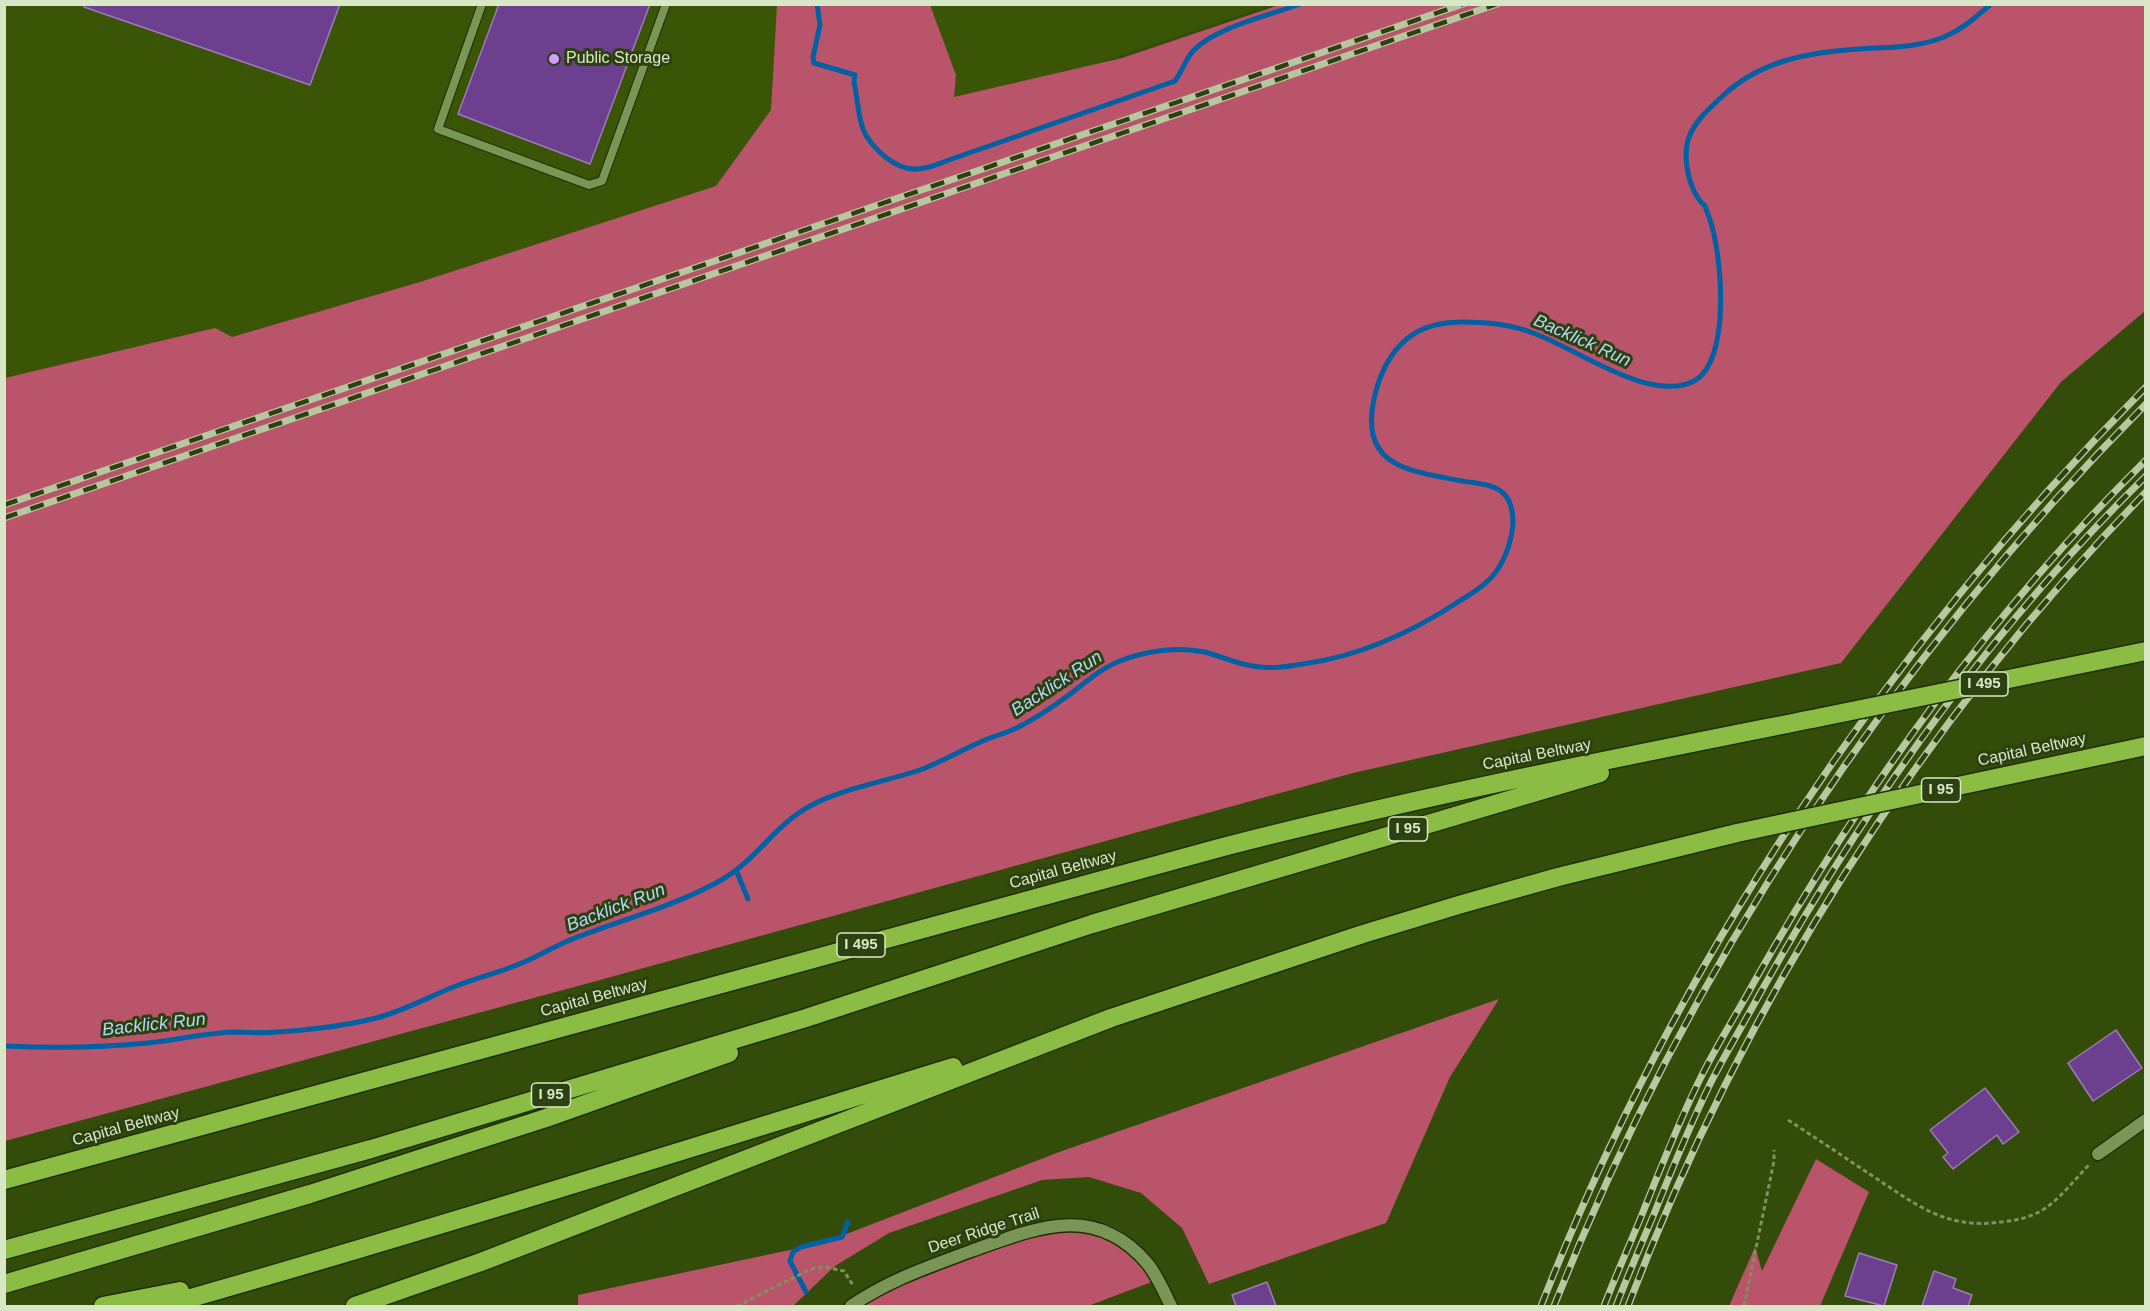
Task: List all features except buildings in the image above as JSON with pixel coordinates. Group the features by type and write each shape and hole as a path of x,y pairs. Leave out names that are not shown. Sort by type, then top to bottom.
{"highway":[{"name":"Capital Beltway","path":"4,1180 1334,818 1440,794 2145,651"},
{"name":"I 95","path":"4,1250 382,1146 806,1018 1092,924 1450,816 1725,737"},
{"name":"Capital Beltway","path":"355,1306 481,1262 1111,1018 1363,934 1569,874 1737,833 2145,746"},
{"path":"4,1284 310,1194 546,1118 1092,924"},
{"name":"I 95","path":"163,1306 351,1253 633,1168 1111,1018"},
{"path":"103,1306 248,1277 351,1253"}],"street":[{"path":"2098,1154 2145,1120"},
{"name":"Deer Ridge Trail","path":"856,1303 879,1287 917,1271 1031,1229 1061,1224 1083,1225 1122,1240 1148,1264 1171,1306"}],"lane":[{"path":"482,4 438,129 590,185 602,181 666,4"}],"path":[{"path":"1788,1120 1922,1209 1966,1224 1990,1224 2018,1220 2038,1212 2055,1201 2098,1154"},
{"path":"1744,1306 1773,1168 1774,1150"},
{"path":"737,1306 796,1275 824,1267 844,1271 856,1303"}],"shaded area":[{"path":"4,5 1269,5 5,435"},
{"path":"777,5 930,5 956,75 954,97 1122,58 1279,5 2145,5 2145,311 2061,382 1841,663 1353,773 5,1141 5,378 215,328 232,337 420,282 716,186 771,110"},
{"path":"1499,999 1450,1077 1386,1223 1209,1284 1182,1228 1141,1193 1089,1177 1042,1180 889,1233 835,1266 793,1306 578,1306 578,1295 823,1243 1062,1151"},
{"path":"1816,1159 1869,1192 1820,1306 1729,1306 1755,1247 1762,1271"},
{"path":"1077,1219 1102,1223 1123,1232 1146,1253 1162,1278 1088,1306 851,1306 910,1271 1052,1221"}],"waterway":[{"path":"817,4 820,25 813,57 814,63 855,75 854,82 860,118 867,137 881,153 893,162 906,168 918,169 936,165 1175,81 1191,53 1203,42 1244,23 1300,4"},
{"name":"Backlick Run","path":"4,1046 130,1045 234,1032 266,1033 314,1029 376,1018 456,986 516,966 563,943 704,889 735,871 787,822 810,806 850,790 920,770 1020,726 1036,718 1101,671 1120,661 1151,652 1184,649 1205,652 1239,663 1271,668 1345,655 1366,649 1405,632 1443,612 1484,585 1492,577 1508,548 1513,519 1509,502 1499,490 1484,484 1408,469 1393,462 1382,453 1374,440 1371,422 1374,399 1386,366 1401,344 1420,330 1441,324 1463,322 1498,324 1533,333 1635,380 1656,385 1676,386 1694,381 1706,369 1714,351 1721,304 1714,233 1705,206 1692,187 1687,165 1687,144 1692,130 1700,119 1740,82 1772,65 1823,52 1902,46 1934,41 1951,34 1991,4"},
{"path":"736,870 748,899"},
{"path":"806,1292 790,1261 793,1252 801,1247 842,1237 848,1222"}],"railway":[{"path":"4,505 1463,4"},
{"path":"4,518 1497,4"},
{"path":"1541,1306 1595,1178 1656,1054 1723,933 1797,816 1876,702 1961,593 2051,488 2146,387"},
{"path":"1554,1306 1607,1181 1667,1059 1733,941 1804,825 1882,714 1965,606 2053,503 2146,404"},
{"path":"1604,1306 1670,1144 1701,1077 1794,913 1838,843 1883,775 1981,643 2034,580 2146,460"},
{"path":"1616,1306 1681,1147 1711,1082 1762,990 1844,852 1889,785 1985,656 2036,593 2146,476"},
{"path":"1628,1306 1674,1194 1726,1084 1783,977 1845,873 1913,772 1986,675 2064,581 2146,492"}],"place":[{"name":"Public Storage","path":"554,59"}]}
